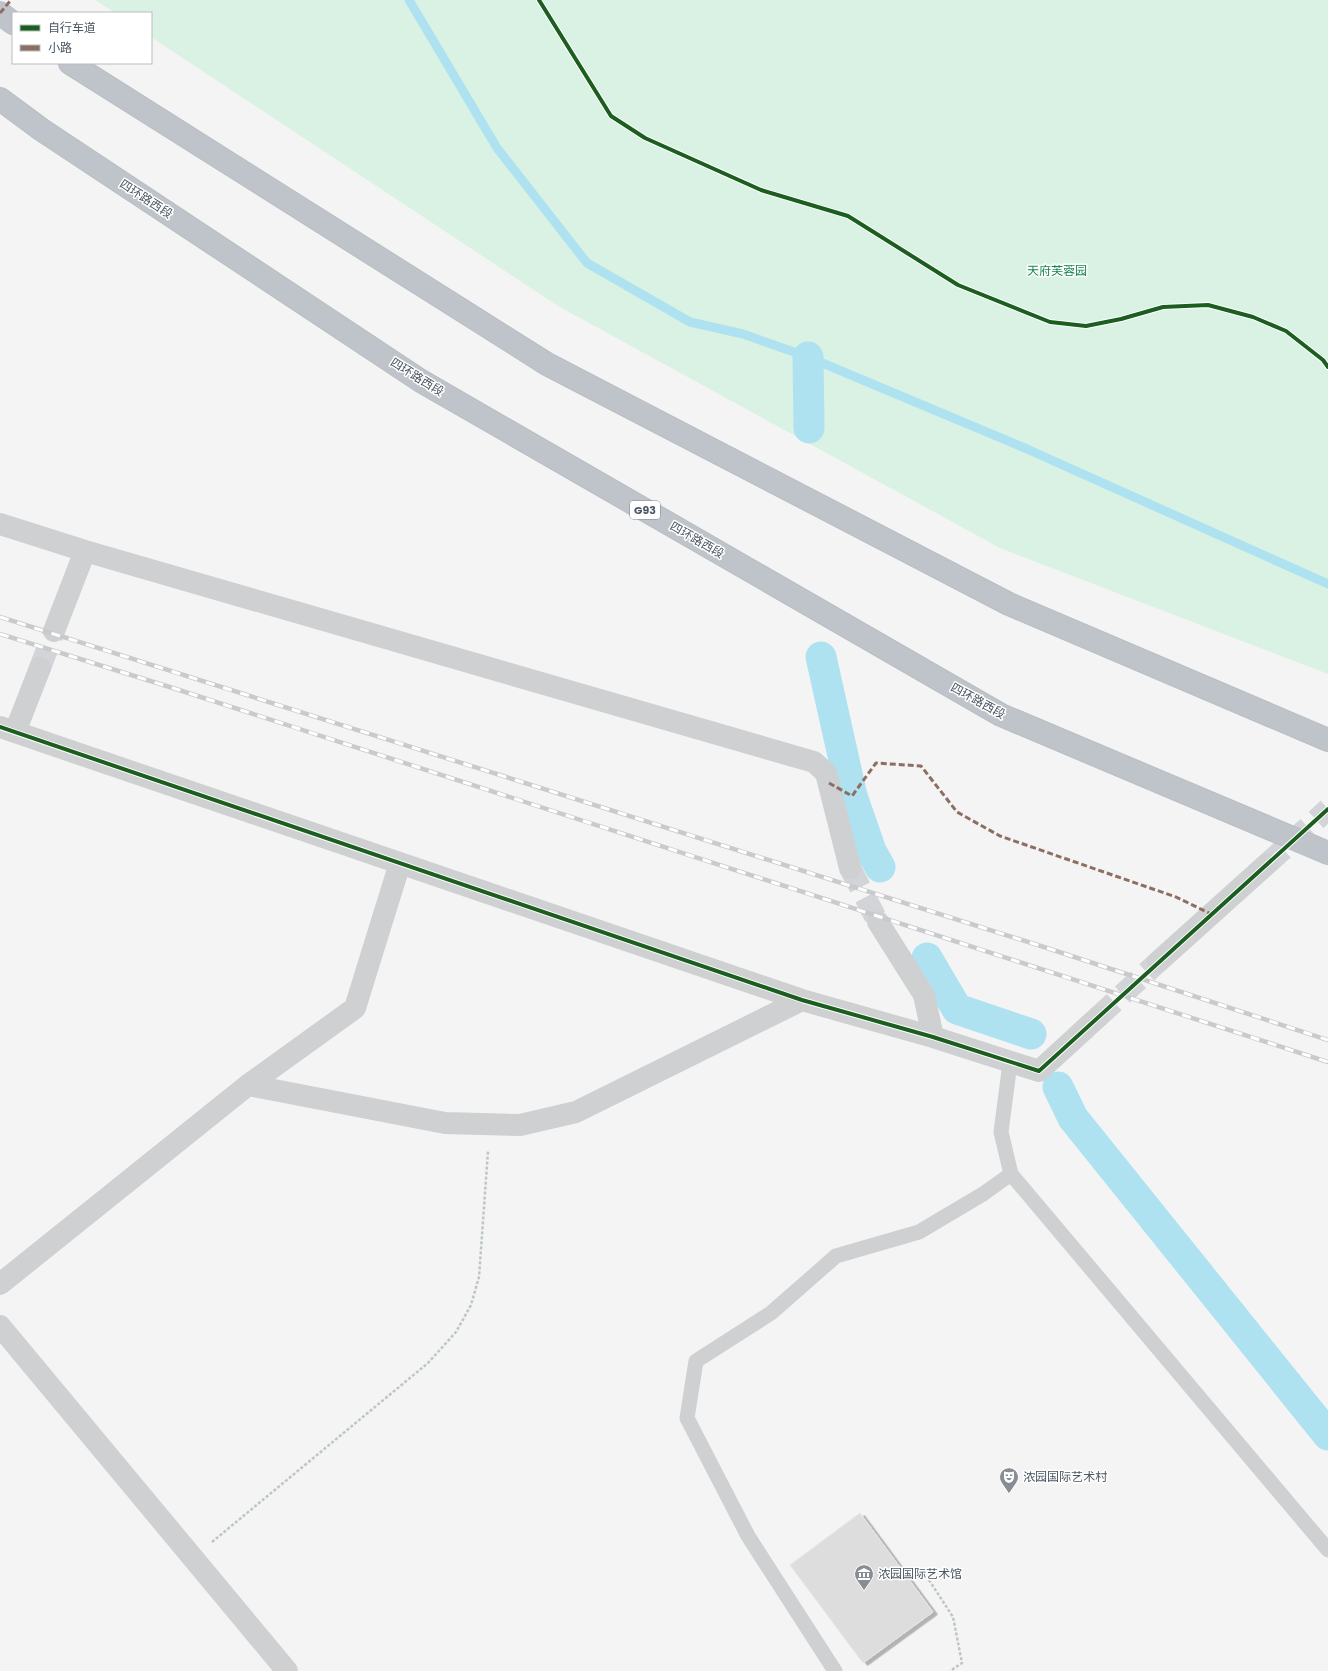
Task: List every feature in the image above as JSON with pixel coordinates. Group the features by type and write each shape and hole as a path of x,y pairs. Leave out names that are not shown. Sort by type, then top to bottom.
{"highway":[{"path":"0,13 12,22"},
{"path":"72,64 547,364 1009,604 1328,740"},
{"name":"四环路西段","path":"0,99 42,130 421,381 994,711 1328,853"}],"street":[{"path":"0,524 85,551 814,762 826,773 850,868"},
{"path":"54,631 85,551"},
{"path":"40,668 8,729 802,1000 933,1037 1010,1063 1039,1071 1098,1017"},
{"path":"0,1284 248,1085 355,1008 400,863"},
{"path":"1158,962 1267,864"},
{"path":"878,922 924,995 933,1037"},
{"path":"248,1085 445,1123 520,1125 576,1112 802,1000"},
{"path":"0,1326 287,1671"}],"lane":[{"path":"1010,1063 1001,1132 1011,1174 1328,1550"},
{"path":"835,1671 748,1536 687,1418 696,1361 771,1313 836,1256 919,1232 983,1194 1011,1174"}],"path":[{"path":"193,1558 428,1363 456,1332 471,1305 479,1277 490,1124"},
{"path":"929,1580 952,1617 962,1663 950,1671"}],"green space":[{"name":"天府芙蓉园","path":"95,0 1328,0 1328,674 1000,548 558,306 152,38 152,12 113,12"}],"building":[{"name":"浓园国际艺术馆","path":"860,1513 933,1612 863,1663 790,1565"}],"waterway":[{"path":"409,0 497,148 587,263 690,322 743,334 808,357 1027,449 1328,584"},
{"path":"808,357 809,428"},
{"path":"821,657 852,796 871,851 880,867"},
{"path":"927,958 957,1009 1031,1034"},
{"path":"1058,1087 1073,1118 1328,1435"}],"tunnel":[{"path":"40,668 54,631"},
{"path":"1267,864 1328,809"},
{"path":"850,868 878,922"},
{"path":"1098,1017 1158,962"}],"railway":[{"path":"0,617 1047,948 1328,1040"},
{"path":"0,634 176,689 1328,1062"}],"marked path":[{"path":"0,13 11,0"},
{"path":"829,783 852,796 876,763 921,766 957,812 1000,836 1176,897 1211,914"}],"cycle path":[{"path":"539,0 611,116 645,138 761,190 848,216 958,285 1050,322 1086,326 1121,319 1163,307 1208,305 1253,317 1286,331 1323,360 1328,367"},
{"path":"0,727 802,1000 933,1037 1039,1071 1328,809"}],"place":[{"name":"浓园国际艺术村","path":"1009,1494"},
{"name":"浓园国际艺术馆","path":"864,1591"}]}
